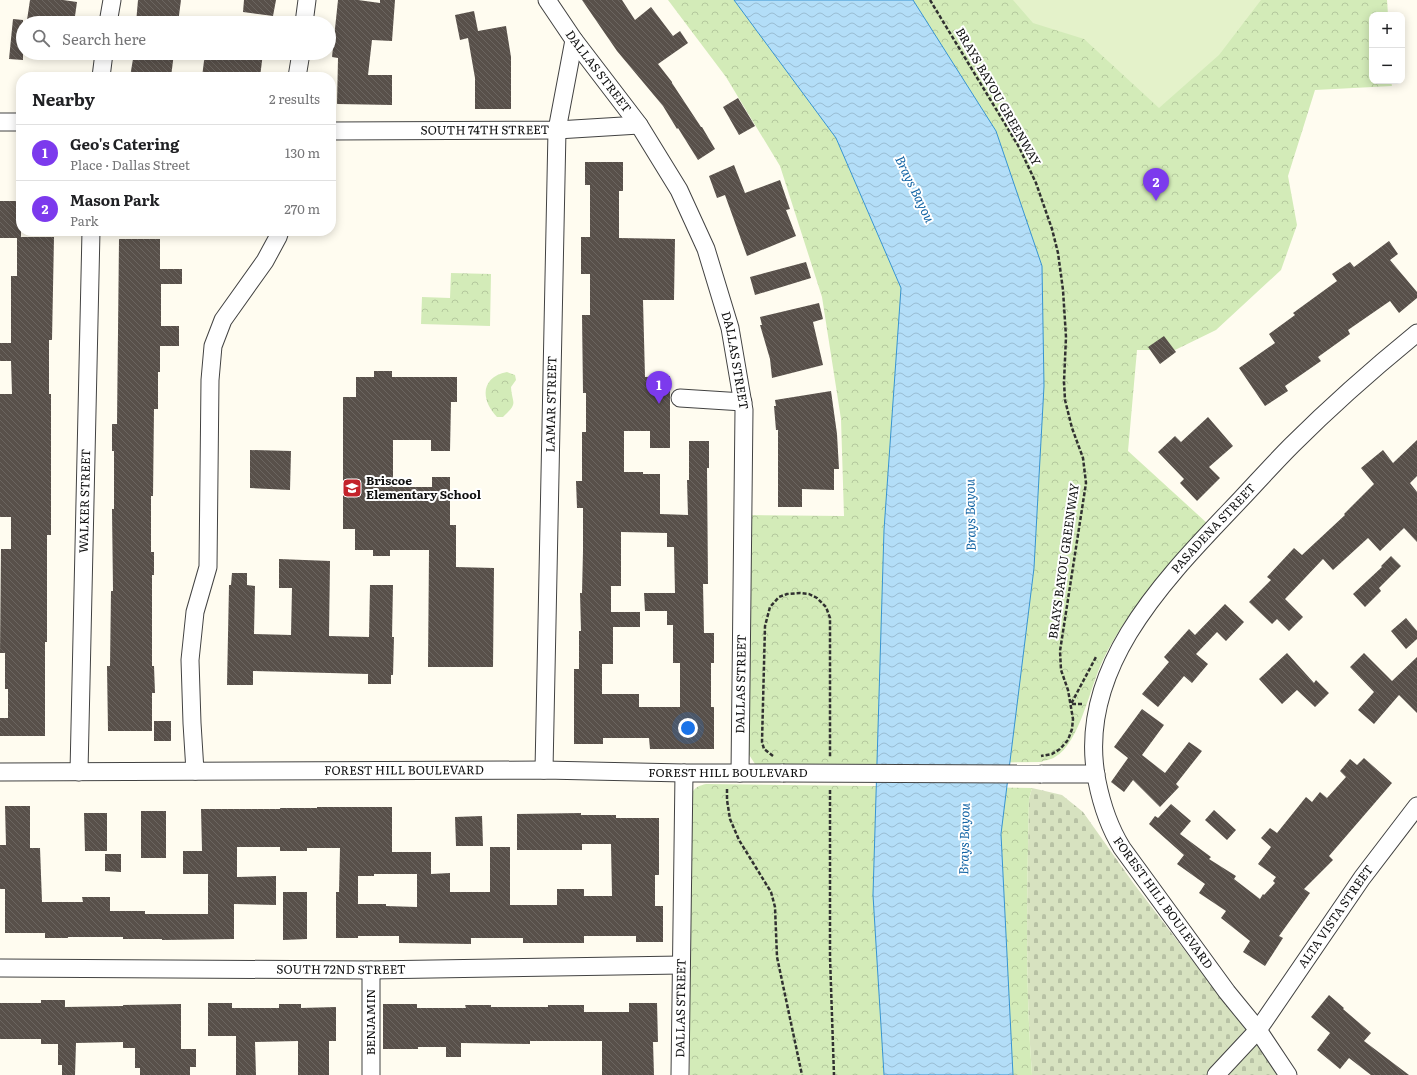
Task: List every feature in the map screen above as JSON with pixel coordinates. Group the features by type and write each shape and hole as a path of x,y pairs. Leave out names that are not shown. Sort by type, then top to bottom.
{"street":[{"path":"109,16 112,0"},
{"path":"305,16 307,0"},
{"name":"DALLAS STREET","path":"547,0 574,40 639,125 678,190 706,249 730,328 744,410 733,773"},
{"name":"LAMAR STREET","path":"544,770 557,130 574,40"},
{"path":"101,72 103,60"},
{"path":"299,72 300,60"},
{"path":"0,122 16,122"},
{"name":"SOUTH 74TH STREET","path":"336,131 557,130 639,125"},
{"name":"WALKER STREET","path":"79,772 91,236"},
{"path":"195,771 190,660 195,612 208,567 210,380 213,346 223,320 265,261 278,236"},
{"name":"PASADENA STREET","path":"1096,774 1094,737 1100,698 1123,641 1140,615 1179,565 1292,445 1378,365 1417,333"},
{"path":"680,398 743,402"},
{"name":"FOREST HILL BOULEVARD","path":"0,772 544,770 684,773 1096,774 1104,810 1117,840 1227,992 1258,1030 1288,1075"},
{"name":"DALLAS STREET","path":"680,1075 684,773"},
{"name":"ALTA VISTA STREET","path":"1216,1075 1258,1030 1362,878 1417,806"},
{"name":"SOUTH 72ND STREET","path":"0,968 371,970 681,965"},
{"name":"BENJAMIN","path":"370,1075 371,970"}],"path":[{"name":"BRAYS BAYOU GREENWAY","path":"930,0 1019,147 1036,183 1052,229 1058,253 1064,290 1066,337 1064,382 1065,400 1072,428 1083,458 1086,483 1060,651 1061,670 1068,690 1073,719 1068,740 1060,749 1052,754 1040,756"},
{"path":"1071,704 1096,656 1102,659"},
{"path":"733,773 727,800 730,819 742,846 771,892 775,907 777,957 802,1075"}],"green space":[{"path":"668,0 1387,0 1388,12 1369,12 1369,84 1392,84 1392,86 1315,90 1288,176 1297,225 1281,270 1216,330 1175,350 1137,350 1128,451 1208,524 1150,588 1124,623 1098,671 1078,727 1064,750 1053,758 1041,762 763,766 755,764 748,753 750,515 844,516 841,419 822,297 780,166 726,77"},
{"path":"1013,0 1261,0 1219,55 1159,108 1084,39 1033,23"},
{"path":"451,273 491,274 490,326 421,324 422,297 450,298"},
{"path":"507,372 515,375 516,380 511,387 513,405 503,417 497,417 491,410 488,403 486,390 492,379"},
{"path":"706,784 1032,788 1029,799 1027,937 1028,1006 1032,1075 690,1075 689,804 694,790"},
{"path":"1032,788 1062,795 1083,812 1134,884 1218,994 1283,1075 1032,1075 1028,1006 1027,937 1029,799"}],"water":[{"name":"Brays Bayou","path":"734,0 913,0 996,131 1042,266 1044,386 1034,568 1001,834 1013,1075 884,1075 873,895 884,530 901,288 836,138"}],"building":[{"path":"30,0 63,0 77,2 75,16 28,16"},
{"path":"138,0 181,0 179,16 137,16"},
{"path":"244,0 276,0 273,16 243,12"},
{"path":"338,0 358,0 380,3 380,0 395,0 392,41 372,40 368,75 392,75 392,105 337,104 338,58 336,58 336,19"},
{"path":"582,0 622,0 635,20 651,7 673,36 680,31 688,43 658,64 672,82 715,149 698,160 663,106 617,51"},
{"path":"474,11 478,31 506,26 511,57 511,109 475,109 475,78 468,38 460,40 455,15"},
{"path":"13,19 16,19 16,60 9,59"},
{"path":"133,60 173,60 172,72 131,72"},
{"path":"204,60 262,60 261,72 203,72"},
{"path":"738,98 755,126 739,135 723,107"},
{"path":"585,162 623,162 623,191 619,191 619,238 675,239 674,300 643,300 645,377 670,376 670,448 650,448 650,431 624,431 624,472 660,474 660,514 688,515 687,480 689,480 689,441 709,441 709,468 707,468 708,584 703,584 704,633 714,633 714,663 711,663 711,707 714,707 714,749 650,749 649,738 603,738 603,744 574,744 574,669 579,669 579,631 581,631 580,593 582,593 583,551 583,508 577,508 576,481 582,481 582,432 586,432 586,393 583,393 582,315 590,315 590,274 581,274 581,237 590,237 590,185 585,185","holes":["621,532 667,533 667,547 674,547 675,593 644,593 645,611 667,611 667,625 673,625 673,663 680,663 680,707 639,707 639,694 602,694 602,664 613,664 613,627 640,627 640,612 611,612 611,586 621,586"]},
{"path":"734,165 745,193 780,180 790,209 786,210 796,236 747,256 725,195 717,198 709,176"},
{"path":"0,201 16,201 16,236 54,237 52,340 49,340 49,394 51,394 51,535 47,535 45,736 0,736 0,718 8,718 8,689 5,689 5,653 0,653 1,549 11,549 11,517 0,517 0,394 12,394 11,361 0,361 0,343 11,343 11,276 17,276 17,238 0,238"},
{"path":"119,239 160,239 160,269 182,269 182,284 161,284 161,326 179,326 179,346 160,346 158,409 154,409 151,552 154,552 154,575 152,575 152,666 154,666 155,693 152,693 152,731 108,731 107,666 110,666 111,591 113,591 112,509 114,509 114,451 112,451 112,424 117,424"},
{"path":"1389,241 1398,254 1390,260 1417,292 1417,298 1399,313 1390,301 1348,330 1350,334 1318,357 1321,361 1285,386 1288,391 1265,406 1239,368 1275,343 1269,334 1295,315 1293,313 1337,281 1332,274 1350,262 1354,267"},
{"path":"806,262 811,278 755,295 750,277"},
{"path":"819,303 823,319 813,322 823,365 772,378 770,359 760,325 762,325 760,317"},
{"path":"1164,336 1176,352 1160,364 1148,347"},
{"path":"374,371 392,371 392,377 457,377 457,402 451,402 450,451 431,451 431,440 393,440 393,487 432,487 432,477 450,477 450,525 456,525 456,567 494,568 493,667 428,667 429,550 390,550 390,556 373,556 373,550 355,550 355,529 343,529 343,397 356,397 356,377 374,377"},
{"path":"831,391 837,434 839,469 834,469 834,490 802,489 802,507 778,507 778,430 776,430 775,400"},
{"path":"1208,417 1233,446 1209,467 1220,478 1197,501 1180,483 1184,479 1158,452 1175,436 1181,442"},
{"path":"1417,440 1417,476 1410,483 1417,492 1417,542 1404,528 1380,551 1368,538 1333,570 1323,559 1285,599 1303,617 1289,631 1277,619 1272,624 1249,602 1271,580 1267,577 1294,548 1302,555 1345,515 1344,514 1374,484 1361,468 1383,450 1393,463"},
{"path":"250,450 291,451 290,490 250,488"},
{"path":"1391,556 1401,566 1379,588 1381,591 1365,607 1353,594 1382,567 1381,566"},
{"path":"279,559 330,561 329,636 369,637 370,585 393,585 392,637 394,637 393,675 391,675 391,684 368,684 368,674 253,671 253,685 227,685 229,585 231,585 232,573 247,573 247,585 255,586 254,634 291,635 292,588 279,588"},
{"path":"1225,604 1244,622 1226,641 1217,632 1196,654 1208,664 1192,683 1184,676 1158,707 1142,694 1169,662 1164,657 1189,629 1195,635"},
{"path":"1406,618 1417,631 1417,639 1406,649 1391,631"},
{"path":"1287,653 1314,683 1316,680 1329,693 1315,707 1297,690 1282,704 1259,679"},
{"path":"1364,653 1392,681 1417,657 1417,713 1399,695 1374,724 1358,710 1374,692 1350,667"},
{"path":"1142,709 1164,725 1142,755 1165,773 1189,742 1202,751 1176,784 1179,787 1160,807 1133,780 1124,792 1111,782 1128,758 1114,747"},
{"path":"154,721 171,721 171,741 154,741"},
{"path":"1364,758 1392,783 1329,856 1333,860 1304,889 1310,893 1279,936 1283,938 1265,966 1243,952 1250,941 1221,918 1226,911 1199,893 1205,884 1177,864 1184,855 1149,824 1155,816 1158,818 1171,804 1191,821 1180,834 1211,857 1209,859 1236,876 1234,879 1260,899 1263,894 1264,895 1275,883 1273,881 1276,877 1258,864 1271,847 1261,838 1270,828 1277,833 1306,797 1312,802 1320,792 1327,798 1346,777 1340,771 1350,759 1357,765"},
{"path":"5,806 30,806 30,848 40,848 42,902 83,902 82,897 110,897 110,911 145,911 145,914 208,914 208,874 183,874 183,851 202,851 201,809 392,807 392,852 431,852 431,874 450,873 450,892 490,892 490,847 510,847 510,905 557,905 557,889 584,889 584,896 612,896 611,844 582,844 582,850 517,850 517,814 581,813 581,815 616,815 616,818 659,818 659,875 655,875 655,906 663,906 663,942 636,942 636,936 584,936 584,943 523,943 523,938 471,938 471,944 399,943 399,936 358,936 358,938 336,938 336,892 339,892 340,848 307,848 307,851 280,851 280,847 237,847 237,877 276,876 276,905 234,904 234,939 162,940 123,939 123,937 45,938 45,933 5,933 5,889 0,889 0,845 6,845","holes":["374,874 417,874 417,907 386,906 386,904 358,904 358,876 374,876"]},
{"path":"1214,810 1236,830 1227,840 1205,820"},
{"path":"141,811 166,811 166,858 141,858"},
{"path":"84,813 107,813 107,851 85,851"},
{"path":"482,816 483,846 456,846 455,817"},
{"path":"105,854 121,854 121,872 105,871"},
{"path":"283,892 307,892 307,939 283,940"},
{"path":"1329,995 1371,1033 1364,1041 1409,1075 1371,1075 1349,1058 1340,1069 1317,1050 1330,1033 1311,1017"},
{"path":"41,1000 65,1000 65,1007 181,1004 181,1049 196,1049 196,1067 190,1067 190,1075 140,1075 140,1068 135,1068 135,1048 123,1048 123,1042 76,1043 75,1075 62,1075 62,1065 58,1065 58,1044 41,1044 41,1039 0,1039 0,1003 41,1003"},
{"path":"208,1003 232,1003 232,1008 279,1008 279,1004 301,1004 301,1008 336,1007 336,1041 329,1041 329,1075 298,1075 298,1041 255,1042 256,1075 236,1075 236,1036 208,1036"},
{"path":"629,1003 657,1003 658,1042 653,1042 654,1075 602,1075 602,1041 530,1041 530,1044 461,1043 461,1057 446,1057 446,1047 383,1049 383,1004 417,1004 417,1008 466,1008 465,1005 491,1005 491,1007 548,1007 548,1005 584,1005 584,1012 629,1012"}],"place":[{"name":"Mason Park","path":"1156,201"},
{"name":"Geo's Catering","path":"659,404"},
{"name":"Briscoe Elementary School","path":"352,488"}]}
